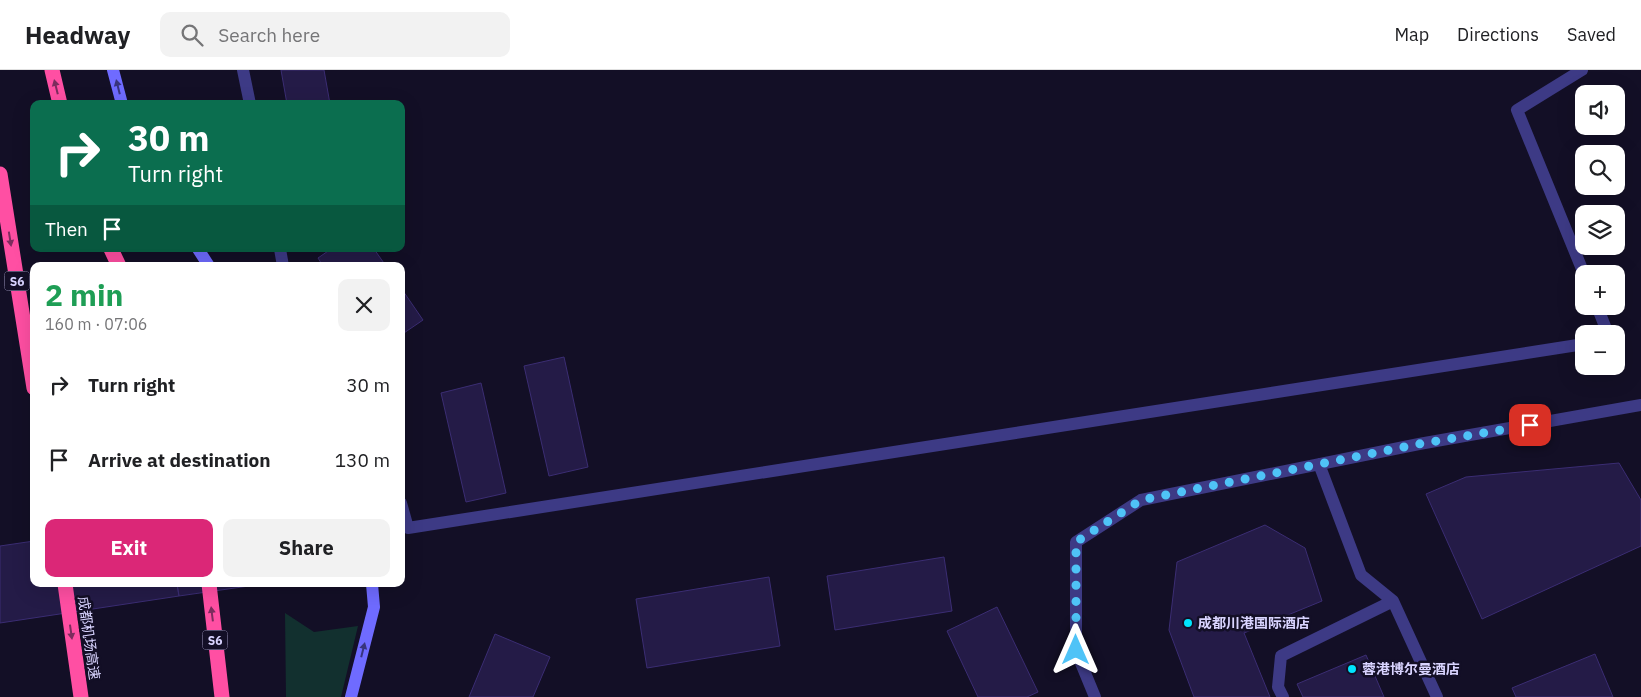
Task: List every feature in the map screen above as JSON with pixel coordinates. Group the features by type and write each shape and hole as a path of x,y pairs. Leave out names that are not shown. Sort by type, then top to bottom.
{"highway":[{"path":"52,70 59,100"},
{"name":"S6","path":"0,174 30,363"},
{"name":"成都机场高速","path":"65,587 81,697"},
{"name":"S6","path":"209,587 222,697"}],"main road":[{"path":"114,70 121,100"},
{"path":"351,697 374,607 372,587"}],"street":[{"path":"243,70 249,100"},
{"path":"1580,265 1517,110 1582,70"},
{"path":"405,517 408,528 1575,345"},
{"path":"1095,697 1076,650 1076,542 1141,500 1319,464 1641,405"},
{"path":"1319,464 1360,575 1393,601 1437,697"},
{"path":"1282,697 1278,687 1281,656 1393,601"}],"green space":[{"path":"285,613 314,632 358,626 341,697 286,697"}],"building":[{"path":"281,70 324,70 329,100 286,100"},
{"path":"327,252 376,252 383,262 320,262 318,258"},
{"path":"405,294 423,320 405,332"},
{"path":"564,357 588,467 549,476 524,366"},
{"path":"481,383 506,493 466,502 441,393"},
{"path":"1619,463 1641,500 1641,546 1482,619 1426,494 1466,477"},
{"path":"1265,525 1305,548 1322,601 1244,633 1270,697 1194,697 1169,630 1177,562"},
{"path":"30,542 30,587 178,587 179,596 0,623 0,546"},
{"path":"944,557 952,611 835,630 827,576"},
{"path":"769,577 780,646 647,668 636,599"},
{"path":"178,587 242,587 179,596"},
{"path":"997,607 1038,692 1027,697 978,697 947,631"},
{"path":"495,634 550,657 533,697 469,697"},
{"path":"1595,654 1613,697 1516,697 1512,688"},
{"name":"蓉港博尔曼酒店","path":"1366,655 1384,697 1303,697 1297,684"}],"place":[{"name":"成都川港国际酒店","path":"1188,623"},
{"name":"蓉港博尔曼酒店","path":"1352,669"}],"route":[{"path":"1076,650 1076,542 1141,500 1419,444 1530,425"}]}
